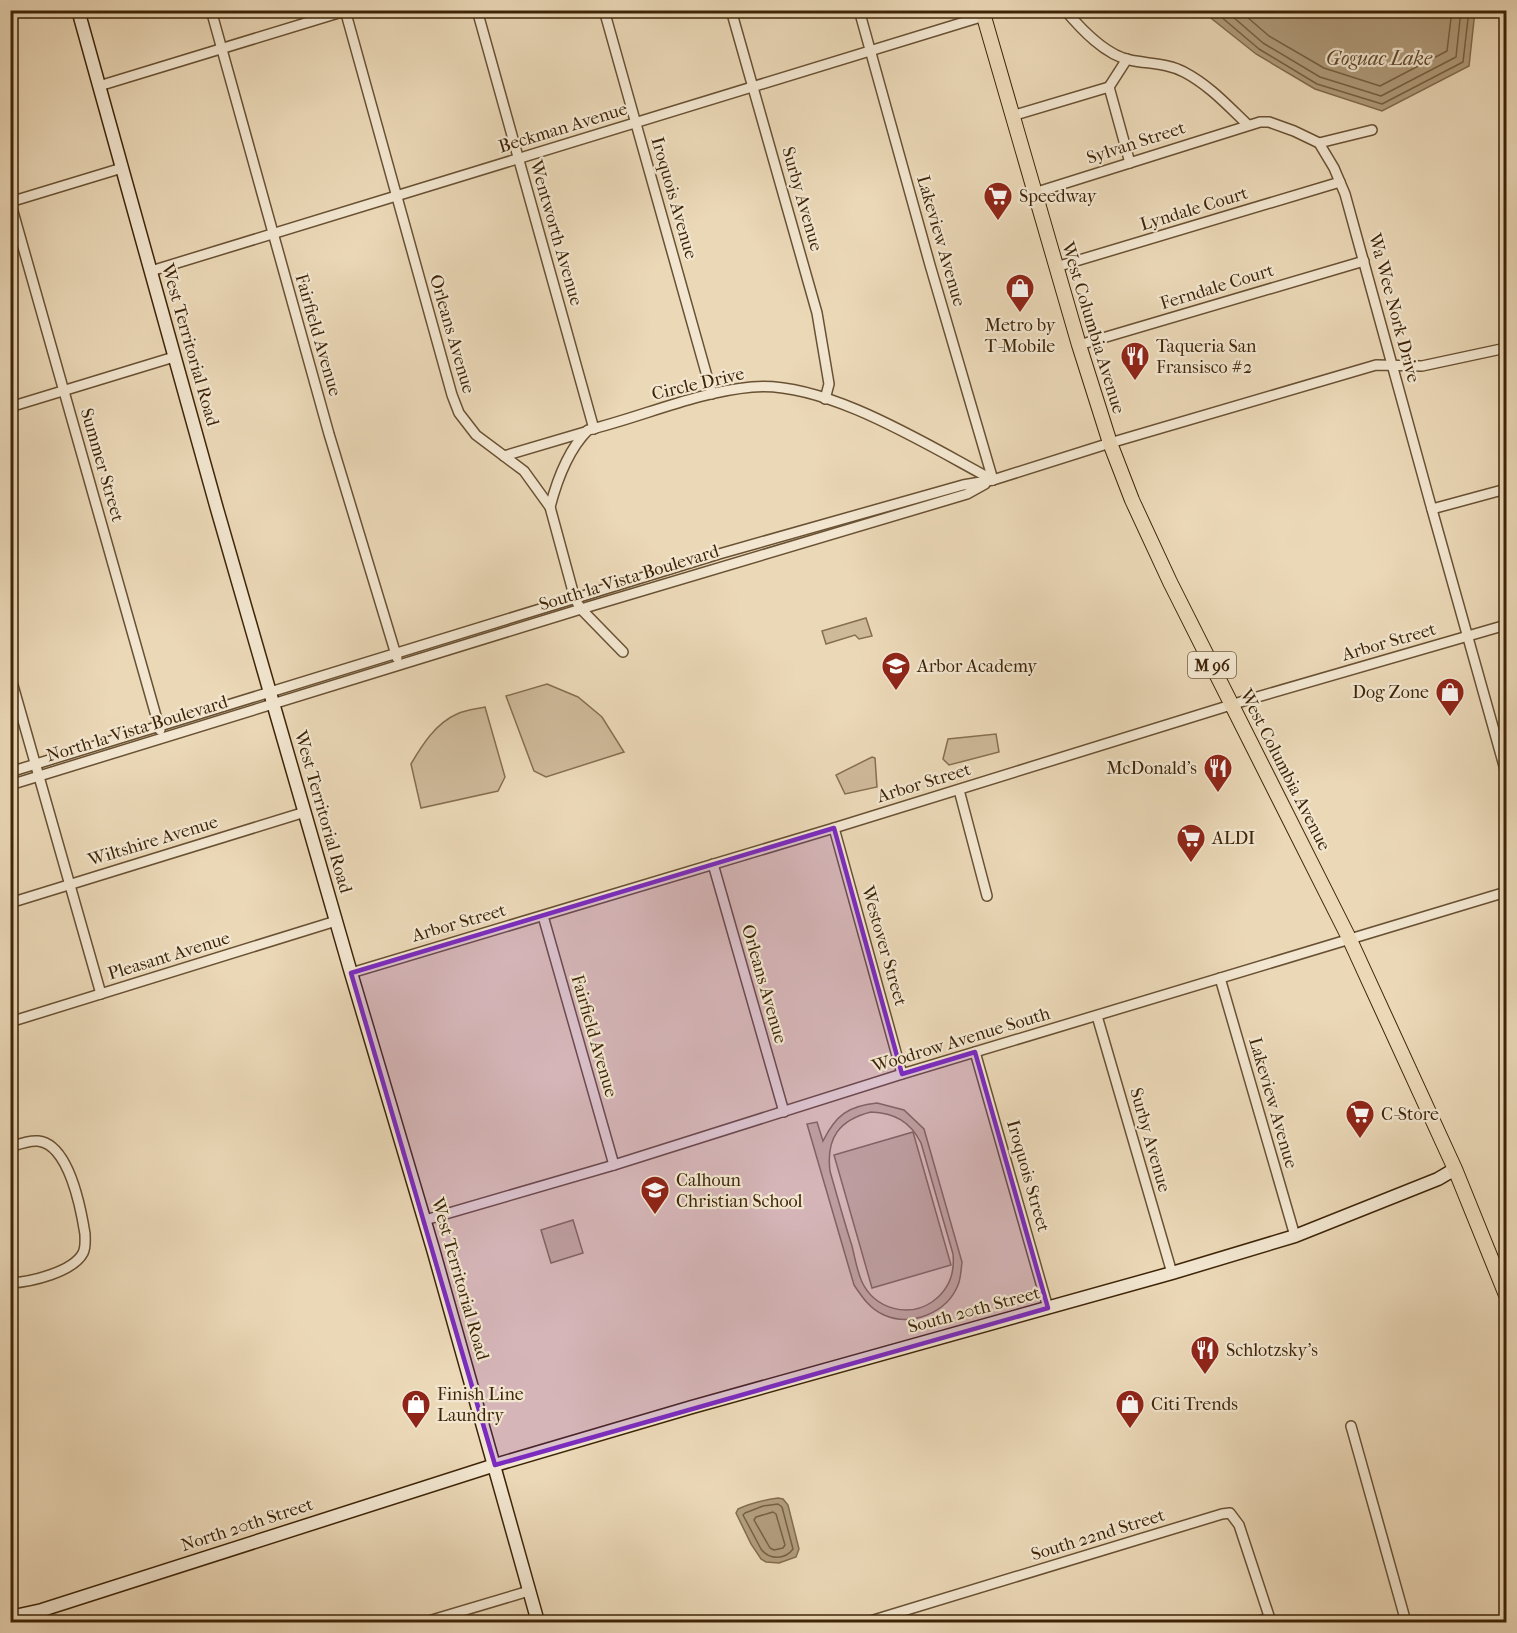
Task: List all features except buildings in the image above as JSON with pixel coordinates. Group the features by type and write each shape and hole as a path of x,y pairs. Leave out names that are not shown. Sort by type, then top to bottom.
{"main road":[{"name":"West Columbia Avenue","path":"983,13 1079,345 1110,443 1149,539 1350,940 1455,1169 1506,1295"}],"street":[{"name":"West Territorial Road","path":"78,10 174,357 495,1465 538,1623"},
{"name":"Fairfield Avenue","path":"211,10 329,434 400,666"},
{"name":"Wentworth Avenue","path":"477,10 591,430"},
{"name":"Iroquois Avenue","path":"604,10 712,394"},
{"name":"Surby Avenue","path":"731,10 817,313 829,384 825,399"},
{"name":"Lakeview Avenue","path":"860,10 930,265 993,480"},
{"path":"1065,10 1078,26 1097,43 1127,59 1165,65 1183,71 1210,90 1248,125 1269,122 1319,143 1372,130"},
{"path":"99,86 345,11"},
{"name":"Orleans Avenue","path":"345,11 455,404 476,435 524,471 550,507 575,599 581,609 623,652"},
{"name":"Beckman Avenue","path":"151,271 753,88 983,13"},
{"path":"1012,116 1109,87 1127,59"},
{"path":"1109,87 1130,163"},
{"name":"Sylvan Street","path":"1034,193 1248,125"},
{"name":"Wa Wee Nork Drive","path":"1319,143 1331,161 1340,182 1364,261 1506,773"},
{"path":"11,201 122,168"},
{"name":"Lyndale Court","path":"1056,267 1340,182"},
{"name":"Summer Street","path":"11,201 162,738"},
{"name":"Ferndale Court","path":"1079,345 1364,261"},
{"name":"South la Vista Boulevard","path":"272,699 395,654 786,535 963,485 993,480 1376,365 1422,366 1506,348"},
{"path":"10,407 174,357"},
{"name":"Circle Drive","path":"504,456 712,394 753,387 787,389 858,411 993,480"},
{"path":"550,507 555,485 567,459 581,437 591,430"},
{"name":"South la Vista Boulevard","path":"272,699 400,666 581,609 966,494 993,480"},
{"path":"1432,509 1506,489"},
{"name":"Arbor Street","path":"351,973 1233,705 1506,625"},
{"path":"10,675 101,994"},
{"name":"North la Vista Boulevard","path":"10,772 159,726 272,699"},
{"name":"North la Vista Boulevard","path":"10,785 162,738 272,699"},
{"path":"959,790 987,896"},
{"name":"Wiltshire Avenue","path":"10,903 305,812"},
{"name":"Westover Street","path":"834,828 902,1074"},
{"name":"Orleans Avenue","path":"712,864 784,1113"},
{"name":"Woodrow Avenue South","path":"424,1220 614,1165 902,1074 1506,892"},
{"name":"Fairfield Avenue","path":"543,916 614,1165"},
{"name":"Pleasant Avenue","path":"10,1022 336,921"},
{"name":"Lakeview Avenue","path":"1220,978 1295,1236"},
{"name":"Surby Avenue","path":"1097,1016 1172,1273"},
{"name":"Iroquois Street","path":"975,1052 1048,1308"},
{"path":"10,1147 28,1141 38,1141 55,1148 67,1167 85,1234 85,1245 76,1262 65,1269 38,1278 10,1283"},
{"name":"South 20th Street","path":"495,1465 1295,1236 1353,1215 1438,1179 1455,1169"},
{"path":"1351,1426 1406,1623"},
{"name":"North 20th Street","path":"10,1617 53,1606 495,1465"},
{"name":"South 22nd Street","path":"867,1623 1230,1513 1239,1525 1270,1620"},
{"path":"425,1623 529,1591"},
{"path":"1255,1623 1270,1620"}],"highlighted area":[{"path":"834,828 902,1074 975,1052 1048,1308 495,1465 351,973"}],"shaded area":[{"path":"866,618 872,636 859,639 855,635 826,644 822,631"},
{"path":"547,684 578,697 602,717 624,752 546,777 534,771 506,696"},
{"path":"485,707 505,777 498,791 421,808 411,764 420,749 430,735 449,718"},
{"path":"996,734 999,752 949,765 943,759 948,739"},
{"path":"872,757 875,758 877,787 845,794 836,775"},
{"path":"877,1103 904,1110 924,1129 962,1262 959,1282 953,1295 937,1310 916,1318 894,1318 884,1315 867,1302 854,1285 807,1124 817,1122 823,1141 838,1118 851,1109","holes":["871,1112 894,1116 917,1135 953,1254 952,1275 947,1287 938,1297 923,1307 903,1310 893,1308 875,1299 868,1291 857,1269 830,1171 830,1149 837,1132 851,1120"]},
{"path":"913,1132 951,1265 872,1288 834,1155"},
{"path":"573,1220 583,1253 551,1263 541,1230"}],"water":[{"name":"Goguac Lake","path":"1202,11 1475,11 1469,66 1382,111 1315,89 1256,54"},
{"path":"778,1498 783,1499 788,1505 799,1549 796,1557 779,1563 766,1562 761,1559 751,1544 736,1513 738,1509 748,1505"}],"place":[{"name":"Speedway","path":"998,222"},
{"name":"Metro by T-Mobile","path":"1020,314"},
{"name":"Taqueria San Fransisco #2","path":"1135,382"},
{"name":"Arbor Academy","path":"896,692"},
{"name":"Dog Zone","path":"1450,718"},
{"name":"McDonald's","path":"1218,794"},
{"name":"ALDI","path":"1191,864"},
{"name":"C-Store","path":"1360,1140"},
{"name":"Calhoun Christian School","path":"655,1216"},
{"name":"Schlotzsky's","path":"1205,1376"},
{"name":"Finish Line Laundry","path":"416,1430"},
{"name":"Citi Trends","path":"1130,1430"}]}
